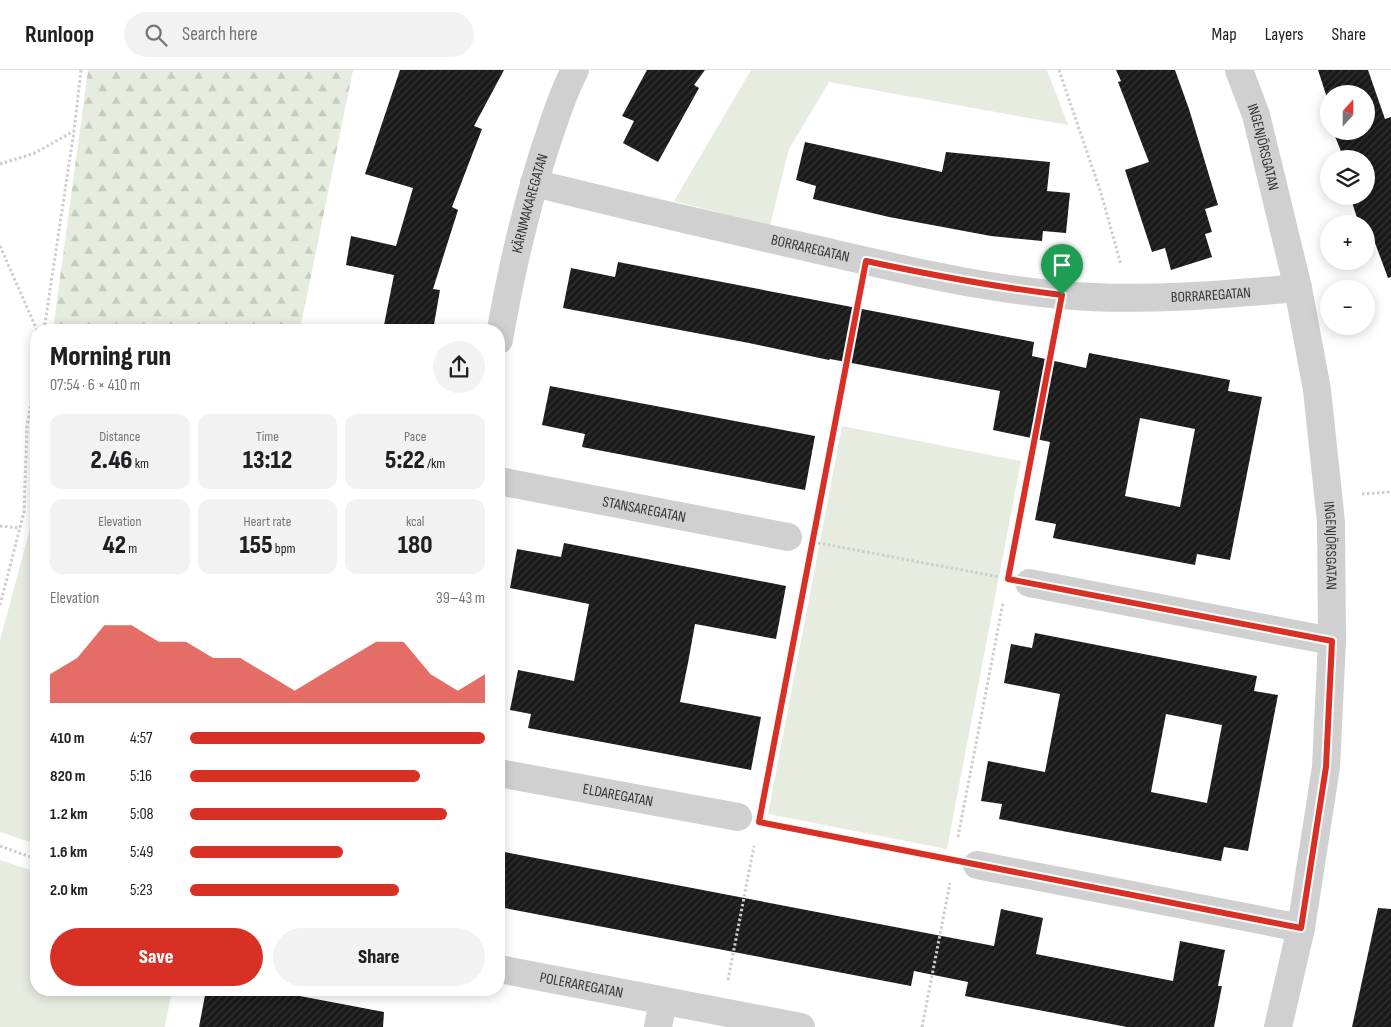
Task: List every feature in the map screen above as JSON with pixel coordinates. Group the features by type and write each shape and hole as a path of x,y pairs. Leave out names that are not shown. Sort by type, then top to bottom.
{"street":[{"name":"KÄRNMAKAREGATAN","path":"502,324 534,183 553,126 575,70"},
{"name":"INGENJÖRSGATAN","path":"1239,70 1256,115 1298,288 1317,390 1331,522 1332,641 1326,767 1301,928 1278,1027"},
{"name":"BORRAREGATAN","path":"534,183 666,216 941,278 997,287 1062,295 1130,297 1210,296 1298,288"},
{"name":"STANSAREGATAN","path":"505,482 800,539"},
{"path":"1018,581 1332,641"},
{"name":"ELDAREGATAN","path":"505,774 748,819"},
{"path":"965,863 1301,928"},
{"name":"POLERAREGATAN","path":"505,970 801,1027"},
{"path":"658,1027 663,1001"}],"path":[{"path":"45,324 74,131 81,70"},
{"path":"1059,70 1101,193 1130,297"},
{"path":"0,164 34,153 74,131"},
{"path":"0,246 34,324"},
{"path":"722,1013 748,819 800,539 866,261"},
{"path":"922,1027 965,863 1018,581 1062,295"},
{"path":"0,605 24,512 27,426 30,412"},
{"path":"0,526 20,528"},
{"path":"800,539 1018,581"},
{"path":"748,819 965,863"},
{"path":"0,846 30,857"}],"green space":[{"path":"88,70 353,70 301,324 54,324"},
{"path":"751,70 1047,70 1068,125 829,82 789,149 770,226 674,201"},
{"path":"842,426 1021,461 947,849 768,814"},
{"path":"30,529 30,842 0,832 0,640"},
{"path":"0,860 30,870 30,996 171,996 165,1027 0,1027"}],"building":[{"path":"400,70 504,70 474,126 482,129 452,207 458,210 433,289 440,290 434,324 384,324 394,275 346,265 351,236 396,246 413,188 365,174"},
{"path":"647,70 705,70 694,85 699,88 658,162 623,143 634,121 622,116"},
{"path":"1116,70 1175,70 1189,109 1218,205 1205,209 1212,232 1205,234 1212,257 1171,270 1165,248 1152,252 1125,170 1149,162 1118,82 1121,81"},
{"path":"1318,70 1368,70 1373,85 1323,85"},
{"path":"1375,90 1385,119 1391,117 1391,277 1388,278 1375,243 1375,215 1356,215 1353,205 1375,205 1375,150 1340,150 1337,140 1375,140"},
{"path":"805,142 942,172 946,152 1050,162 1047,191 1070,193 1066,233 1043,231 1042,241 991,236 889,217 813,199 816,186 796,180"},
{"path":"618,262 1034,342 1032,356 1086,368 1089,353 1230,380 1228,391 1262,397 1230,560 1197,554 1195,565 1053,538 1056,524 1035,520 1050,442 993,430 1000,391 563,308 571,268 615,277","holes":["1140,418 1195,429 1180,507 1125,496"]},
{"path":"550,386 815,436 805,490 582,447 585,434 542,425"},
{"path":"564,543 786,586 776,639 695,624 680,702 761,717 751,770 528,728 531,714 510,710 518,670 574,681 589,604 510,588 517,549 561,557"},
{"path":"1035,633 1257,676 1254,691 1278,695 1248,851 1224,847 1221,861 999,819 1002,804 981,801 988,761 1045,772 1060,694 1004,683 1011,644 1032,648","holes":["1166,714 1222,725 1207,803 1151,792"]},
{"path":"505,852 994,946 1001,909 1043,918 1036,954 1173,981 1180,941 1225,950 1218,986 1222,986 1214,1027 1127,1027 965,996 968,982 914,971 911,986 505,908"},
{"path":"1378,908 1391,909 1391,1027 1352,1027"},
{"path":"205,996 300,996 384,1012 383,1027 199,1027"}],"route":[{"path":"866,261 941,278 1062,295 1008,579 1332,641 1326,767 1301,928 759,822 866,261"}]}
